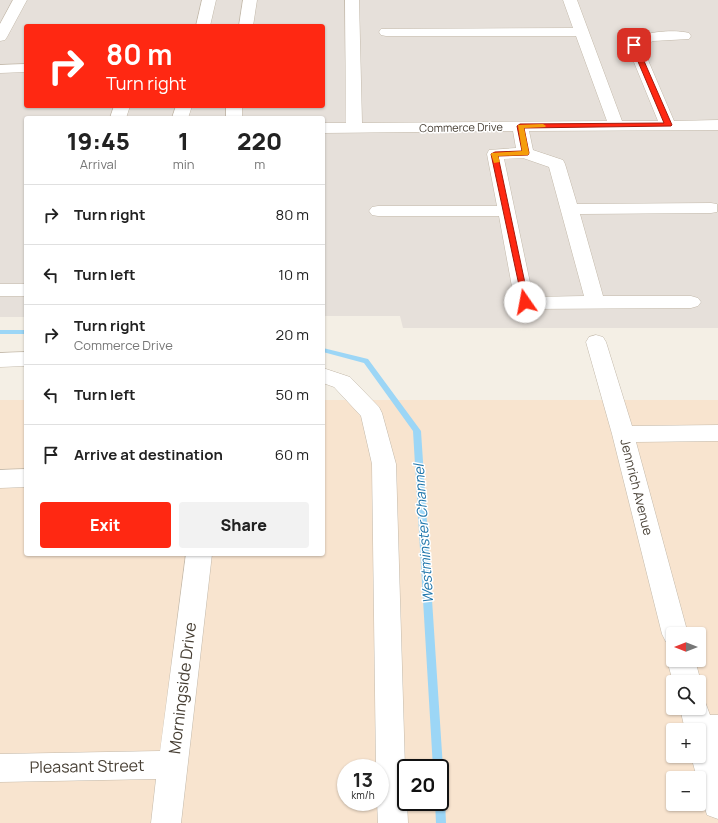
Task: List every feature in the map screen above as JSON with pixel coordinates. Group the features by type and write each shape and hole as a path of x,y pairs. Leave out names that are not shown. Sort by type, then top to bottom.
{"street":[{"path":"0,37 20,0"},
{"path":"203,24 209,0"},
{"path":"246,24 250,0"},
{"path":"352,0 354,128"},
{"path":"570,0 616,125"},
{"path":"386,32 582,32"},
{"path":"668,125 634,45 648,38 684,36"},
{"path":"0,68 24,68"},
{"path":"714,125 718,142"},
{"name":"Commerce Drive","path":"325,128 714,125"},
{"path":"520,126 525,153"},
{"path":"595,302 557,164 525,153 495,154 525,302 595,302 691,302"},
{"path":"570,209 711,208"},
{"path":"378,211 506,211"},
{"path":"0,290 24,290"},
{"name":"Jennrich Avenue","path":"596,342 623,434 673,627"},
{"path":"0,360 24,359"},
{"path":"325,376 342,382 371,413 384,464 392,823"},
{"path":"623,434 718,433"},
{"path":"0,479 24,478"},
{"name":"Morningside Drive","path":"166,823 199,556"},
{"path":"703,721 718,804"},
{"name":"Pleasant Street","path":"0,768 173,765"}],"shaded area":[{"path":"0,0 718,0 718,328 403,328 400,316 325,316 325,116 24,116 24,317 0,317"},
{"path":"0,400 24,400 24,556 325,556 325,400 718,400 718,823 0,823"}],"waterway":[{"name":"Westminster Channel","path":"0,332 24,332"},
{"name":"Westminster Channel","path":"325,351 366,361 417,431 437,759"},
{"name":"Westminster Channel","path":"440,811 441,823"}],"slow traffic":[{"path":"496,162 495,154 525,153 520,126 543,126"}],"route":[{"path":"525,302 495,154 525,153 520,126 668,125 634,45"}]}
